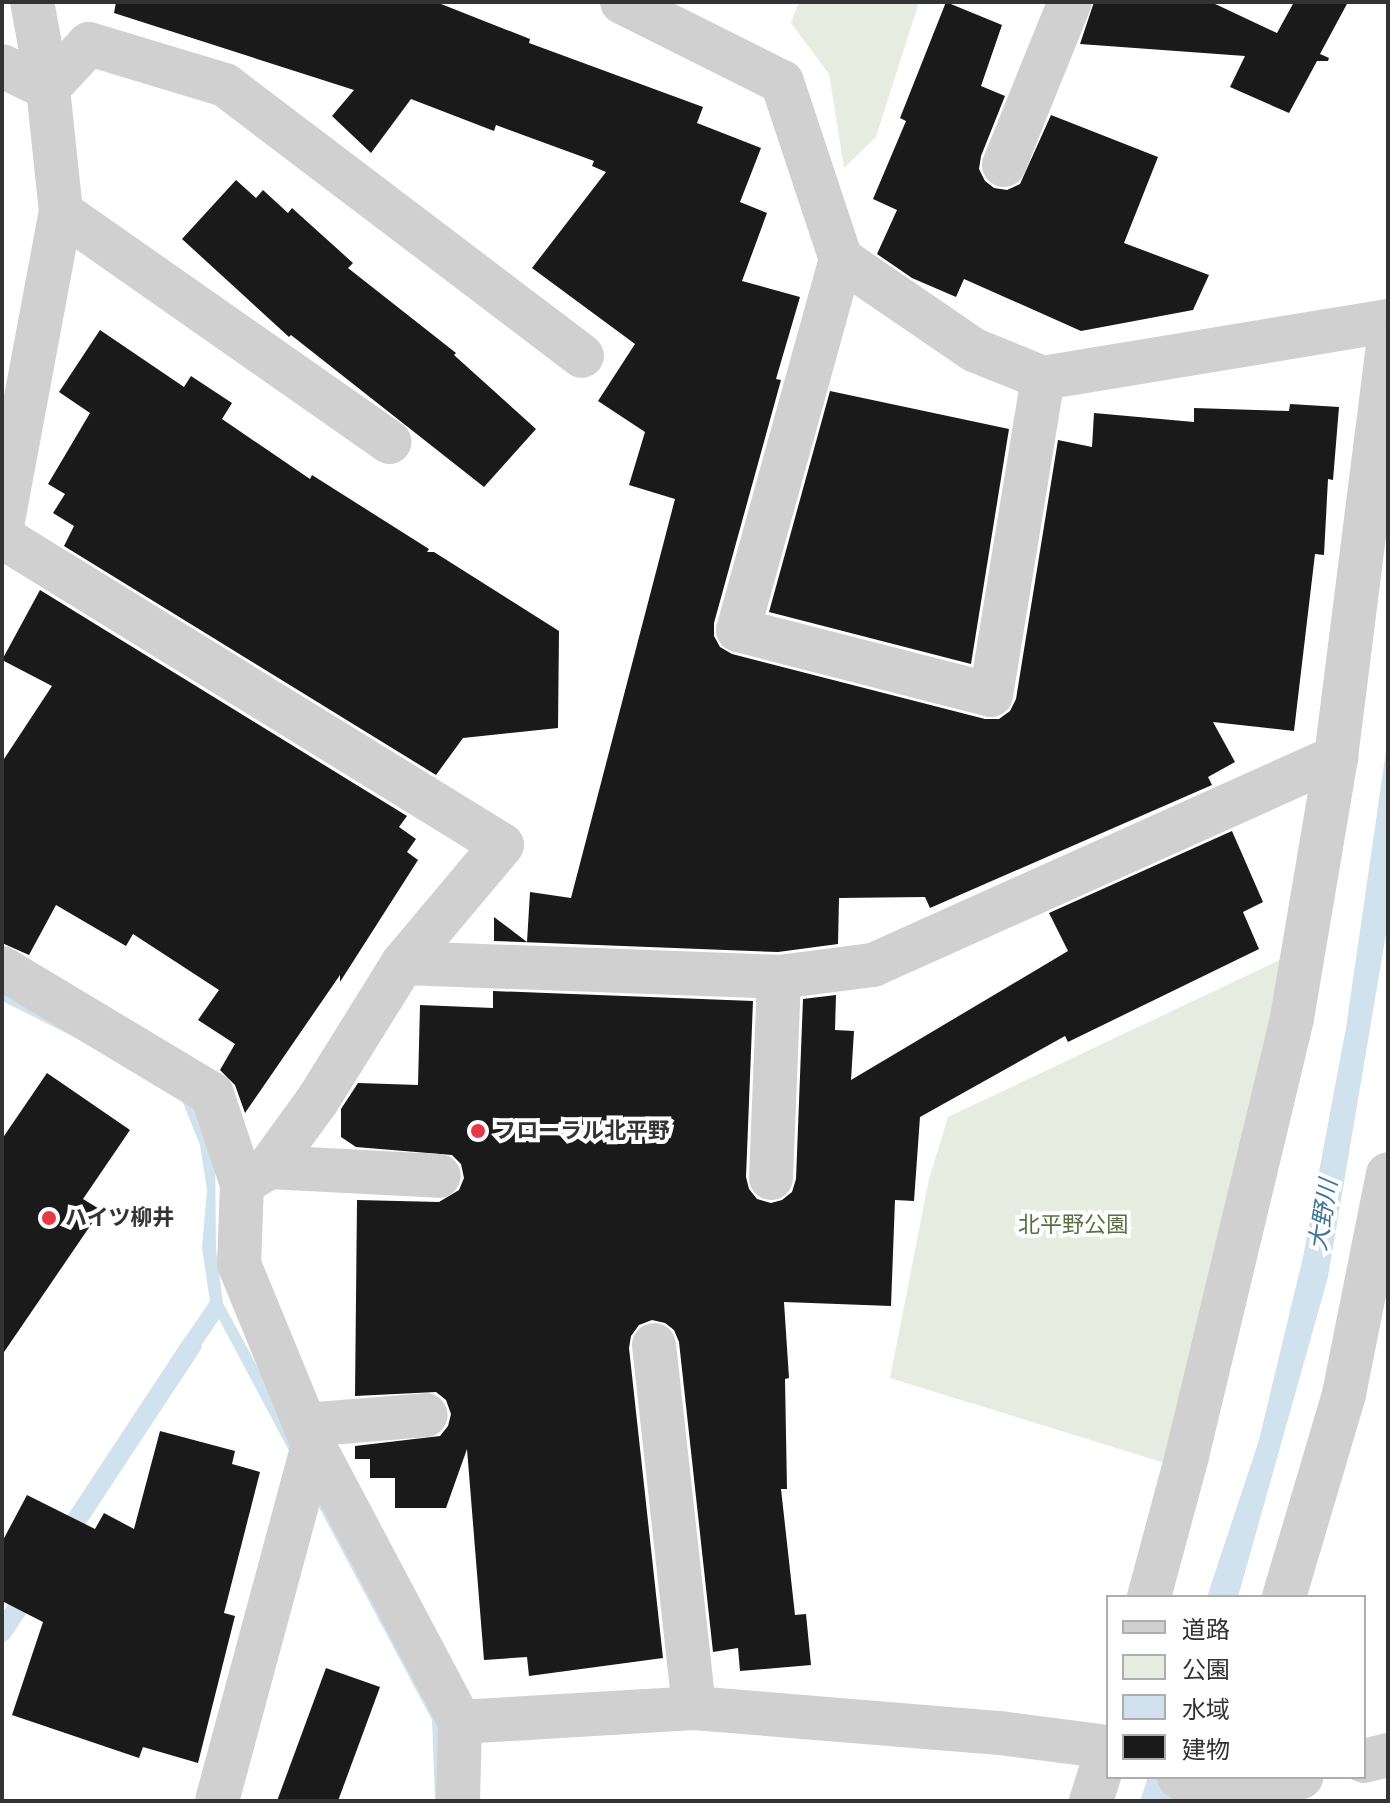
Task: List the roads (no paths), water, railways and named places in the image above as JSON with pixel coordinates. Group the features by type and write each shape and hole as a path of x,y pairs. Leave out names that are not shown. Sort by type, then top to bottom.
{"street":[{"path":"2,526 61,212 48,88 32,2"},
{"path":"622,2 782,82 841,259 738,630 991,695 1043,378"},
{"path":"1004,165 1070,2"},
{"path":"48,88 89,44 225,85 582,356"},
{"path":"2,66 48,88"},
{"path":"61,212 389,442"},
{"path":"841,259 974,350 1043,378 1388,321"},
{"path":"1150,1595 1187,1456 1292,1018 1336,757 1388,348"},
{"path":"2,537 502,845 403,963 317,1101 256,1176 239,1264 309,1435 460,1722 458,1801"},
{"path":"403,963 779,977 873,965 1336,757"},
{"path":"2,968 212,1094 256,1176"},
{"path":"771,1178 779,977"},
{"path":"1285,1595 1344,1394 1388,1174"},
{"path":"256,1176 439,1176"},
{"path":"654,1345 694,1708"},
{"path":"309,1435 426,1415"},
{"path":"217,1801 298,1509 309,1435"},
{"path":"460,1722 694,1708 1000,1733 1106,1748"},
{"path":"1091,1801 1106,1754"},
{"path":"1366,1760 1388,1755"},
{"path":"1185,1779 1226,1792 1291,1779"}],"water":[{"name":"大野川","path":"1388,737 1388,922 1328,1277 1239,1595 1208,1595 1259,1440 1303,1257 1346,1028"},
{"path":"2,988 193,1092 215,1145 216,1249 223,1303 448,1721 449,1801 435,1801 432,1720 219,1319 185,1370 170,1360 210,1301 202,1248 207,1190 200,1145 181,1098 108,1054 2,1001"},
{"path":"1147,1779 1181,1779 1174,1801 1140,1801"}],"waterway":[{"path":"62,1542 192,1345"},
{"path":"2,1632 31,1588"}],"place":[{"name":"フローラル北平野","path":"478,1131"},
{"name":"ハイツ柳井","path":"49,1218"}],"park label":[{"name":"北平野公園","path":"1073,1225"}]}
